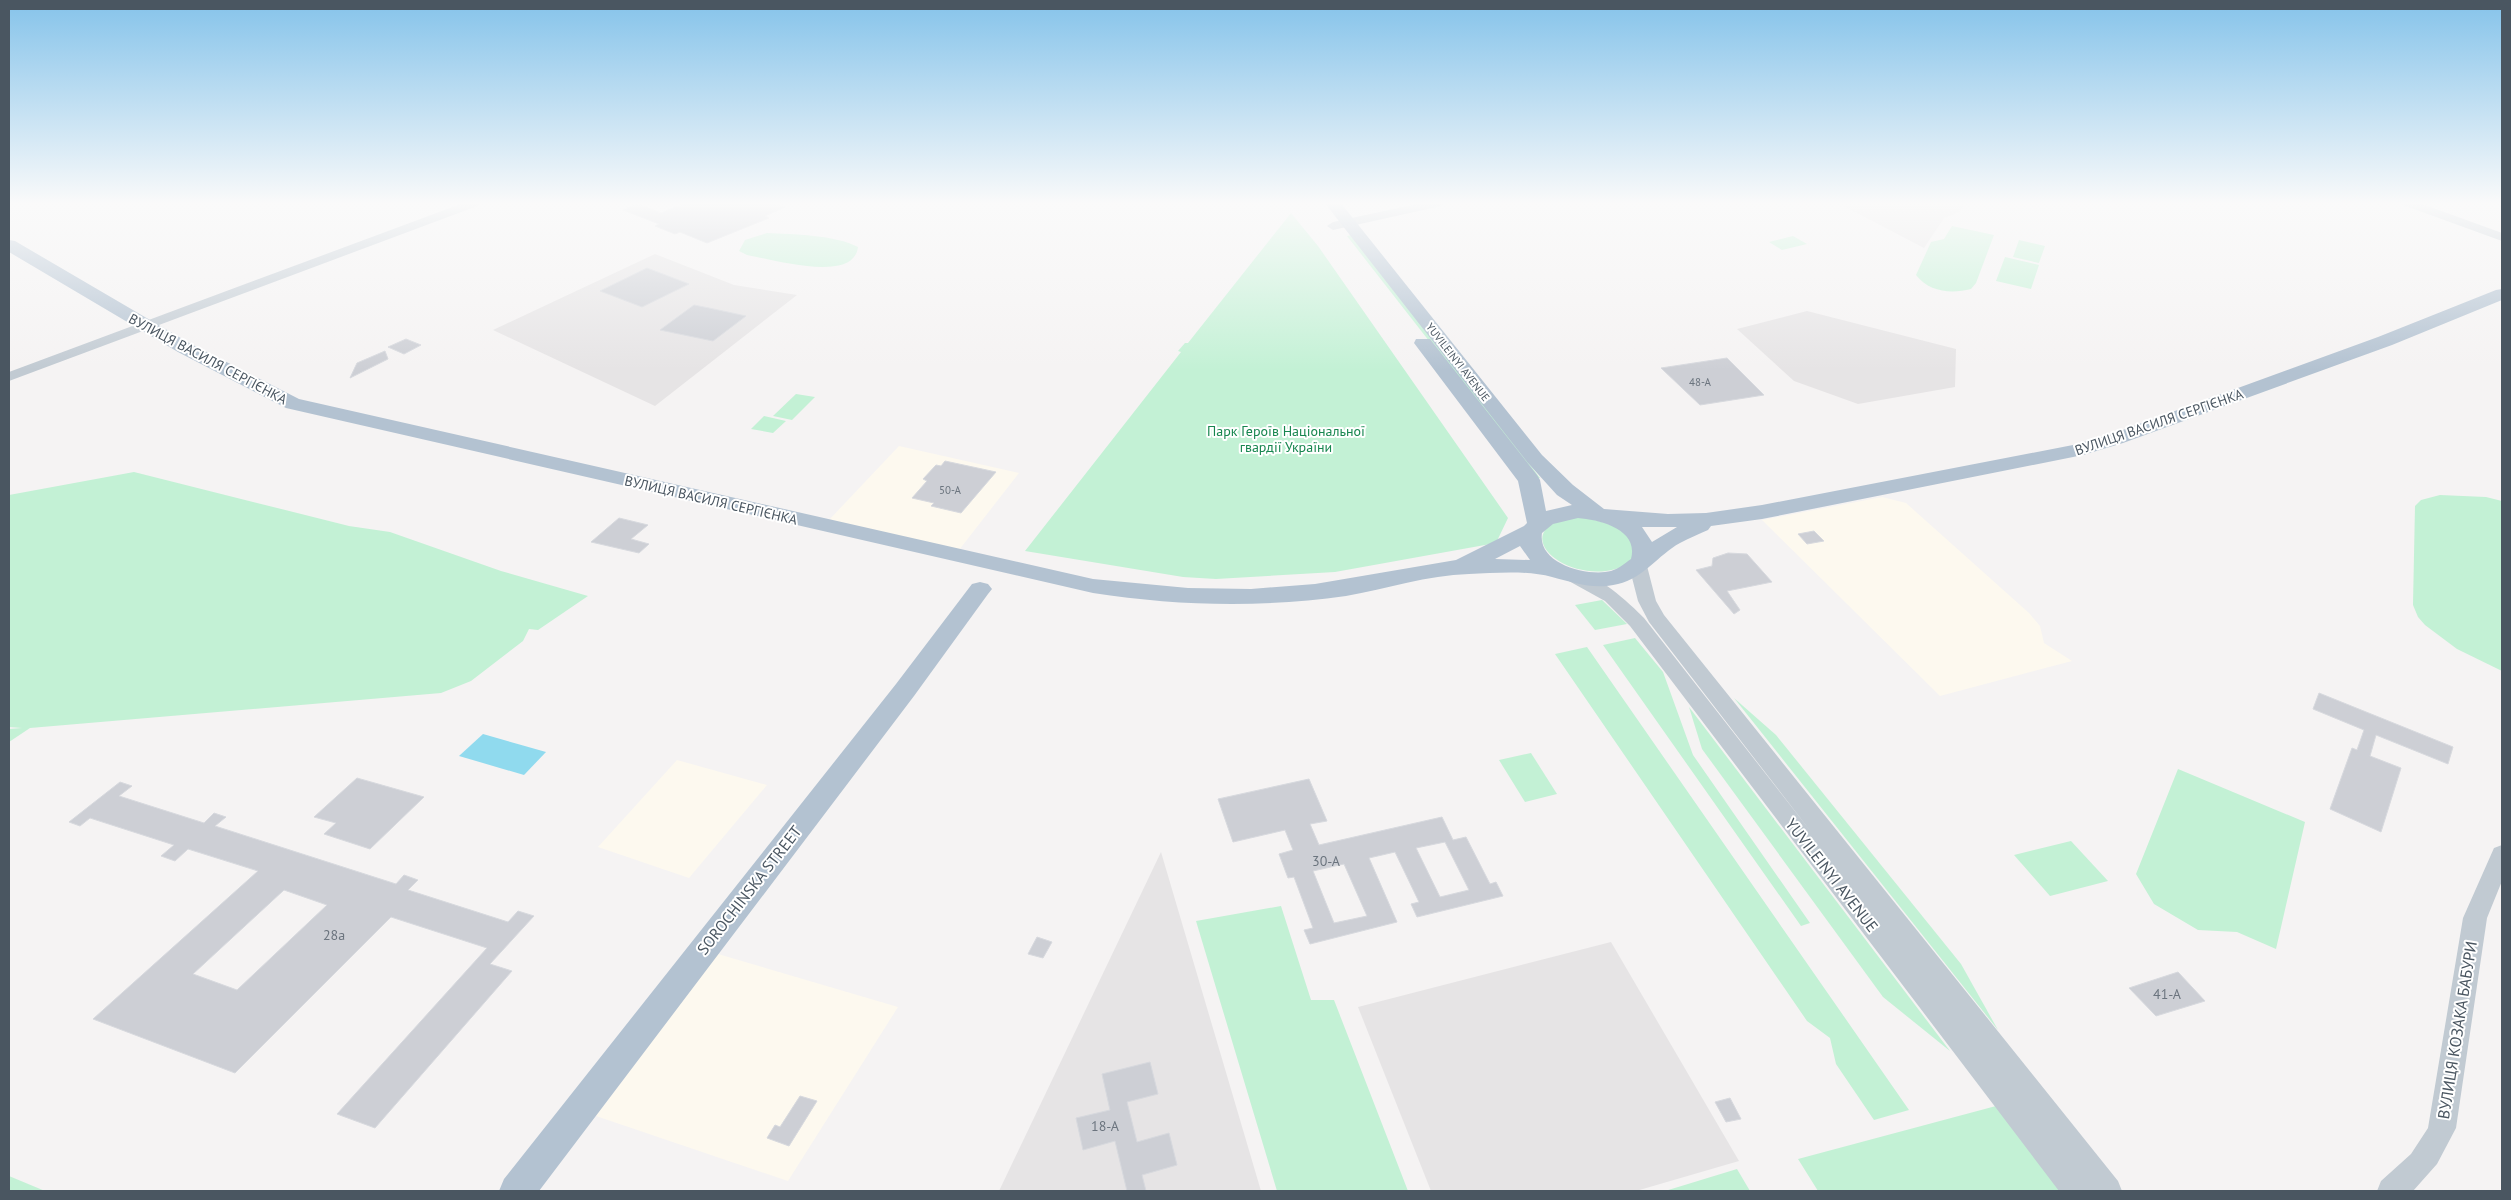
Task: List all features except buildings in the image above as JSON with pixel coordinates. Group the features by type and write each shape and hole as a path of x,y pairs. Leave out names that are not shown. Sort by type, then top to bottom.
{"main road":[{"name":"ВУЛИЦЯ ВАСИЛЯ СЕРГІЄНКА","path":"31,258 145,327 254,386 293,404 1031,572 1124,591 1167,595 1259,596 1346,588 1453,568 1520,567 1565,573"},
{"name":"YUVILEINYI AVENUE","path":"1365,258 1529,480 1533,493 1534,527"},
{"name":"YUVILEINYI AVENUE","path":"1368,258 1535,459 1565,490 1603,514"},
{"name":"ВУЛИЦЯ ВАСИЛЯ СЕРГІЄНКА","path":"1603,514 1658,522 1713,520 2062,454 2116,439 2385,341 2502,294"},
{"path":"1562,512 1603,514 1624,523 1642,542 1644,552 1640,563 1627,574 1611,578 1592,579 1565,573 1543,562 1534,552 1530,541 1534,527 1548,516 1562,512"},
{"name":"ВУЛИЦЯ ВАСИЛЯ СЕРГІЄНКА","path":"1640,563 1672,538 1713,520"},
{"name":"ВУЛИЦЯ ВАСИЛЯ СЕРГІЄНКА","path":"1453,568 1492,552 1534,527"},
{"path":"959,557 980,589 1031,572"},
{"name":"SOROCHINSKA STREET","path":"518,1191 980,589"}],"street":[{"path":"9,377 328,258"},
{"name":"YUVILEINYI AVENUE","path":"1640,563 1647,601 1656,618 2108,1191"},
{"name":"YUVILEINYI AVENUE","path":"1565,573 1612,597 1637,622 2076,1191"},
{"name":"ВУЛИЦЯ КОЗАКА БАБУРИ","path":"2391,1191 2406,1182 2436,1144 2442,1128 2475,918 2502,854"}],"shaded area":[{"path":"646,258 665,258 734,285 797,295 655,406 493,330"},
{"path":"1807,311 1956,349 1955,387 1858,404 1794,381 1737,329"},
{"path":"899,446 1019,473 959,550 829,520"},
{"path":"1882,497 1906,503 2029,613 2040,626 2044,643 2072,661 1940,696 1762,520"},
{"path":"677,760 767,785 689,878 598,847"},
{"path":"1161,852 1261,1191 999,1191"},
{"path":"1611,942 1739,1161 1636,1191 1431,1191 1358,1007"},
{"path":"718,954 898,1007 788,1181 596,1116"}],"green space":[{"path":"762,258 853,258 842,264 827,267 792,264"},
{"name":"Парк Героїв Національної гвардії України","path":"1255,258 1326,258 1508,518 1496,543 1335,572 1216,579 1183,577 1025,551 1181,352 1178,351 1185,343 1188,343"},
{"path":"1364,258 1370,258 1540,478 1537,479"},
{"path":"1924,258 1985,258 1976,283 1971,289 1963,291 1948,291 1934,288 1921,281 1916,275"},
{"path":"2005,258 2039,265 2031,289 1996,281"},
{"path":"2017,258 2041,258 2039,263"},
{"path":"796,394 815,397 792,420 773,416"},
{"path":"764,416 786,421 773,433 751,429"},
{"path":"134,472 349,526 390,532 501,571 588,596 538,630 529,629 523,641 471,681 441,693 30,728 9,742 9,729 22,728 9,727 9,495"},
{"path":"2440,495 2486,497 2502,501 2502,671 2457,649 2425,625 2418,617 2413,605 2415,506 2421,500"},
{"path":"1579,516 1621,527 1636,545 1631,562 1613,570 1595,572 1577,569 1549,554 1543,543 1544,533 1553,523"},
{"path":"1602,600 1627,624 1595,630 1575,605"},
{"path":"1635,638 1663,672 1693,755 1810,923 1801,926 1603,645"},
{"path":"1587,647 1909,1110 1874,1120 1836,1064 1830,1038 1807,1021 1555,654"},
{"path":"1734,698 1776,735 1961,964 1998,1030"},
{"path":"1689,707 1950,1051 1883,997 1702,749"},
{"path":"1531,753 1557,794 1525,802 1499,760"},
{"path":"2178,769 2305,822 2276,949 2237,932 2198,930 2154,904 2136,874"},
{"path":"2071,841 2108,881 2050,896 2014,855"},
{"path":"1281,906 1311,1000 1334,1000 1408,1191 1277,1191 1196,921"},
{"path":"1996,1106 2060,1191 1818,1191 1798,1159"},
{"path":"1737,1169 1750,1191 1665,1191"},
{"path":"9,1176 45,1191 9,1191"}],"water":[{"path":"483,734 546,752 524,775 459,756"}]}
